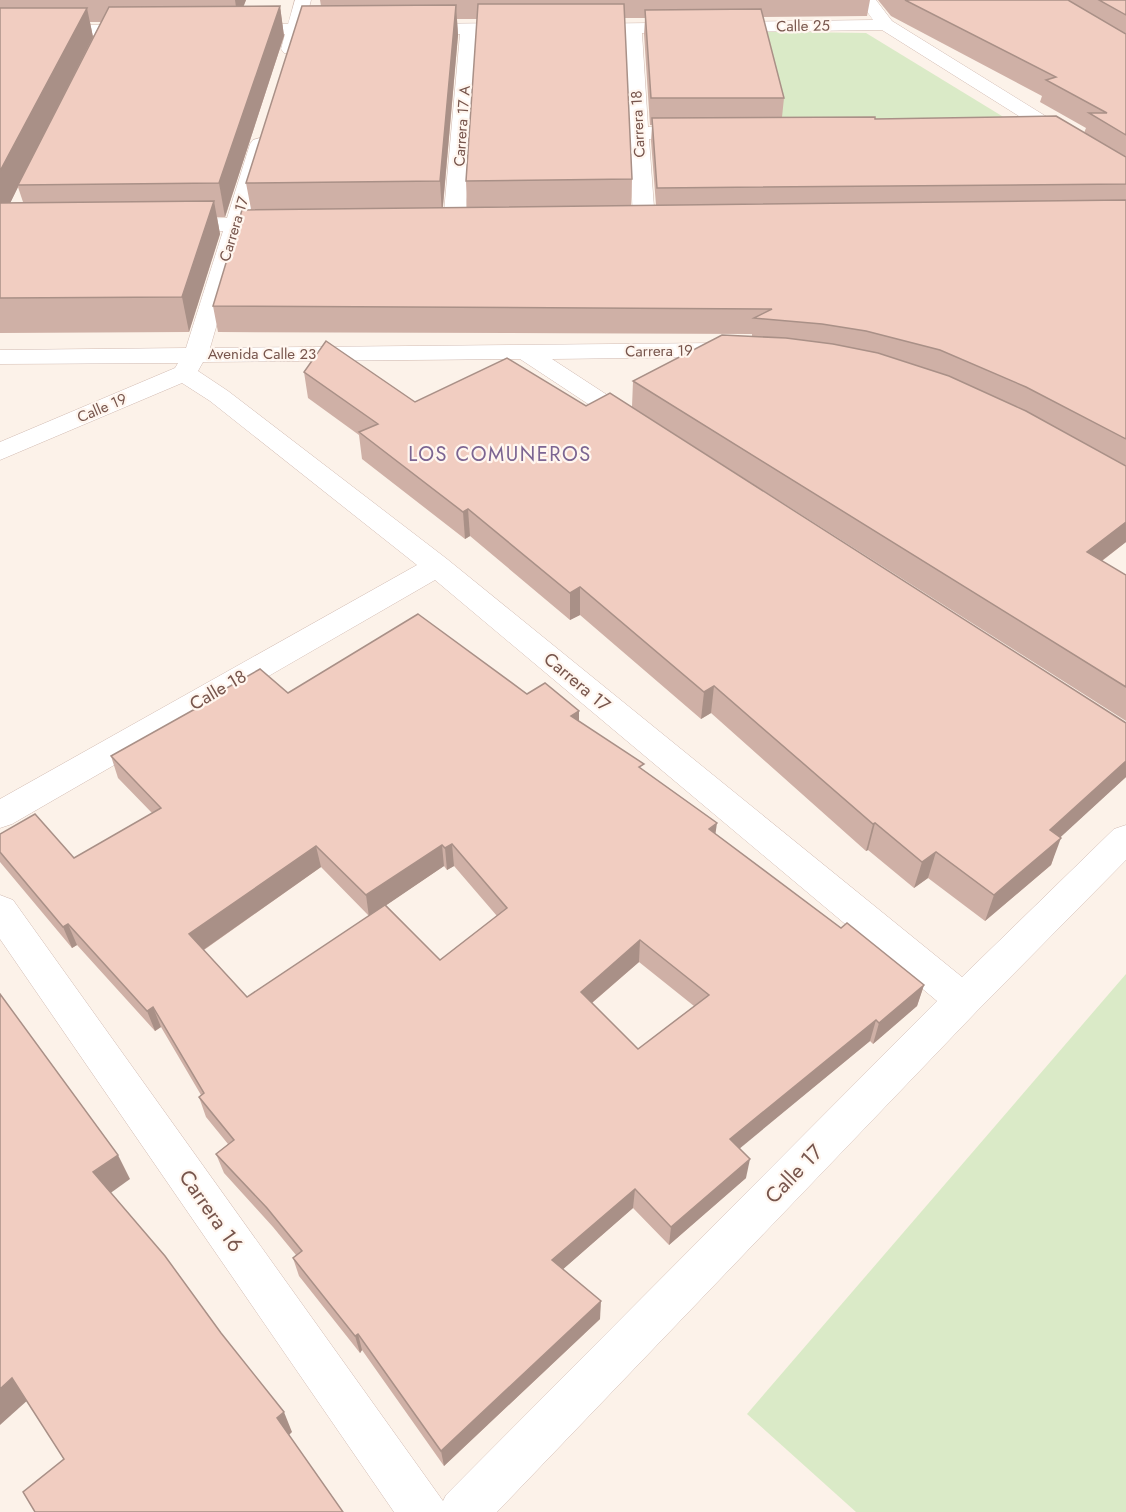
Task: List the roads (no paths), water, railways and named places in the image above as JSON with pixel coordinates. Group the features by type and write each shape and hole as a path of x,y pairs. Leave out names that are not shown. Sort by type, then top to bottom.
{"street":[{"path":"283,73 297,29 303,0"},
{"path":"867,0 886,25 1126,175"},
{"name":"Calle 25","path":"563,28 886,25"},
{"name":"Carrera 17 A","path":"454,223 469,28"},
{"path":"400,29 539,28"},
{"name":"Carrera 18","path":"633,28 644,221"},
{"path":"226,30 354,29"},
{"path":"0,30 155,30"},
{"path":"98,51 108,30"},
{"name":"Carrera 17","path":"266,127 190,364 219,396 437,566 963,1000"},
{"path":"1021,131 1057,131"},
{"path":"638,133 710,132"},
{"path":"620,221 668,221"},
{"path":"431,223 478,222"},
{"path":"152,226 304,224"},
{"name":"Carrera 19","path":"525,352 716,350 763,354"},
{"path":"525,352 655,436"},
{"name":"Avenida Calle 23","path":"0,357 190,364 525,352"},
{"name":"Calle 19","path":"0,452 190,364"},
{"name":"Calle 18","path":"0,815 437,566"},
{"name":"Calle 17","path":"463,1512 963,1000 1126,838"},
{"name":"Carrera 16","path":"0,910 423,1512"}],"district":[{"name":"LOS COMUNEROS","path":"500,454"}]}
